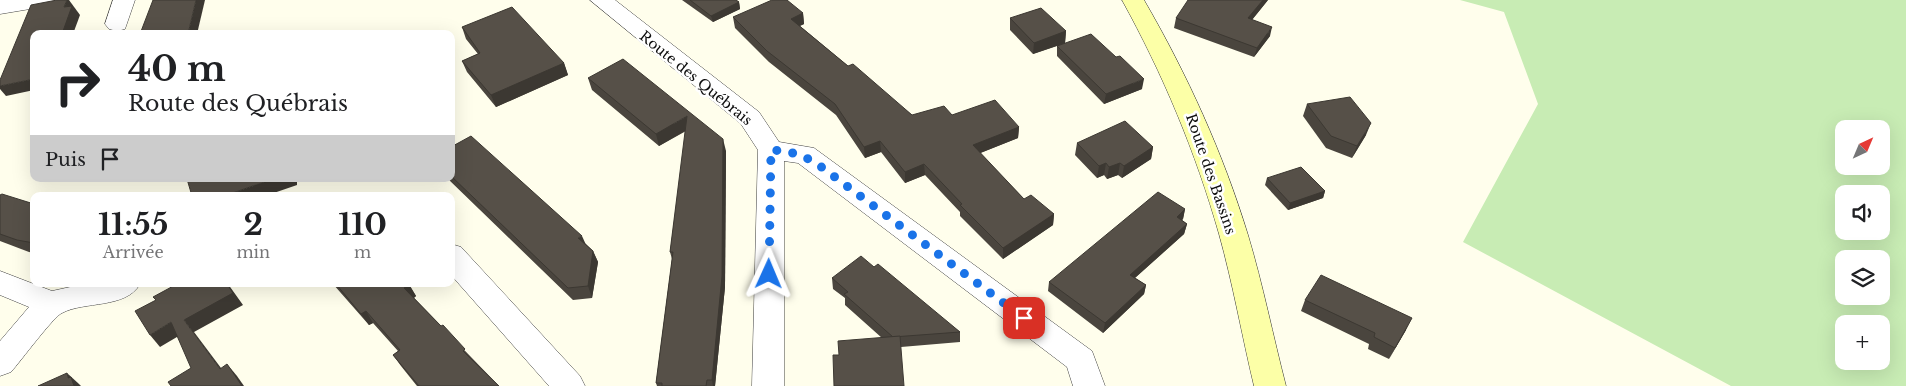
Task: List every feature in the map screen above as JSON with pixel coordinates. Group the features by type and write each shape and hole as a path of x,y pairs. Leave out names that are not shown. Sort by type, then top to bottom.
{"main road":[{"name":"Route des Bassins","path":"1133,0 1152,33 1187,105 1228,217 1270,386"}],"street":[{"path":"0,7 46,0"},
{"path":"117,24 124,0"},
{"name":"Route des Québrais","path":"601,0 750,118 771,150"},
{"path":"768,386 771,150 788,151 804,155 820,166 952,266 1085,373"},
{"path":"455,259 568,386"},
{"path":"0,283 50,303 118,287"},
{"path":"0,363 50,303"}],"green space":[{"path":"1460,0 1906,0 1906,386 1731,386 1463,242 1538,104 1504,12"}],"building":[{"path":"67,0 64,7 72,6 63,30 30,30 30,80 0,86 0,80 31,5"},
{"path":"153,0 196,0 189,30 142,30"},
{"path":"690,0 736,0 739,2 711,16"},
{"path":"772,0 787,0 803,13 791,19 848,66 853,64 912,115 944,106 952,115 995,100 1019,127 973,145 1024,199 1031,195 1054,214 1003,248 960,205 962,204 924,164 905,172 880,141 864,147 835,104 767,51 733,17"},
{"path":"1188,0 1263,0 1248,18 1272,27 1257,48 1176,18"},
{"path":"512,7 564,63 491,95 462,61 480,53 462,27"},
{"path":"1041,8 1066,31 1034,43 1010,18"},
{"path":"1091,34 1116,57 1120,56 1144,79 1106,94 1057,46"},
{"path":"623,59 723,139 722,276 712,380 707,380 706,386 662,386 662,383 656,383 673,252 670,252 687,116 656,134 588,78"},
{"path":"1350,97 1371,123 1357,146 1331,136 1307,104"},
{"path":"1125,121 1153,147 1124,166 1120,163 1109,167 1106,163 1099,166 1077,143"},
{"path":"471,136 582,236 578,238 593,251 588,286 568,288 455,180 455,145"},
{"path":"1301,167 1325,191 1290,203 1267,178"},
{"path":"188,182 264,182 236,192 191,192"},
{"path":"1158,192 1185,209 1177,217 1187,224 1130,275 1146,285 1105,323 1049,282"},
{"path":"0,195 30,203 30,242 0,234"},
{"path":"861,256 874,267 878,264 960,332 893,337 844,294 848,292 832,278"},
{"path":"1321,275 1412,318 1395,348 1374,337 1375,333 1305,300"},
{"path":"171,287 229,287 233,293 184,320 220,369 227,364 242,386 171,386 168,382 191,368 171,322 150,335 135,311 156,300 153,297"},
{"path":"338,287 406,287 404,288 465,349 463,351 499,386 419,386 393,355 400,350 366,311 361,314"},
{"path":"900,336 904,386 834,386 833,355 839,355 838,341"},
{"path":"67,373 68,378 71,377 74,386 38,386"}],"route":[{"path":"769,274 771,150 788,151 804,155 820,166 1024,318"}]}
